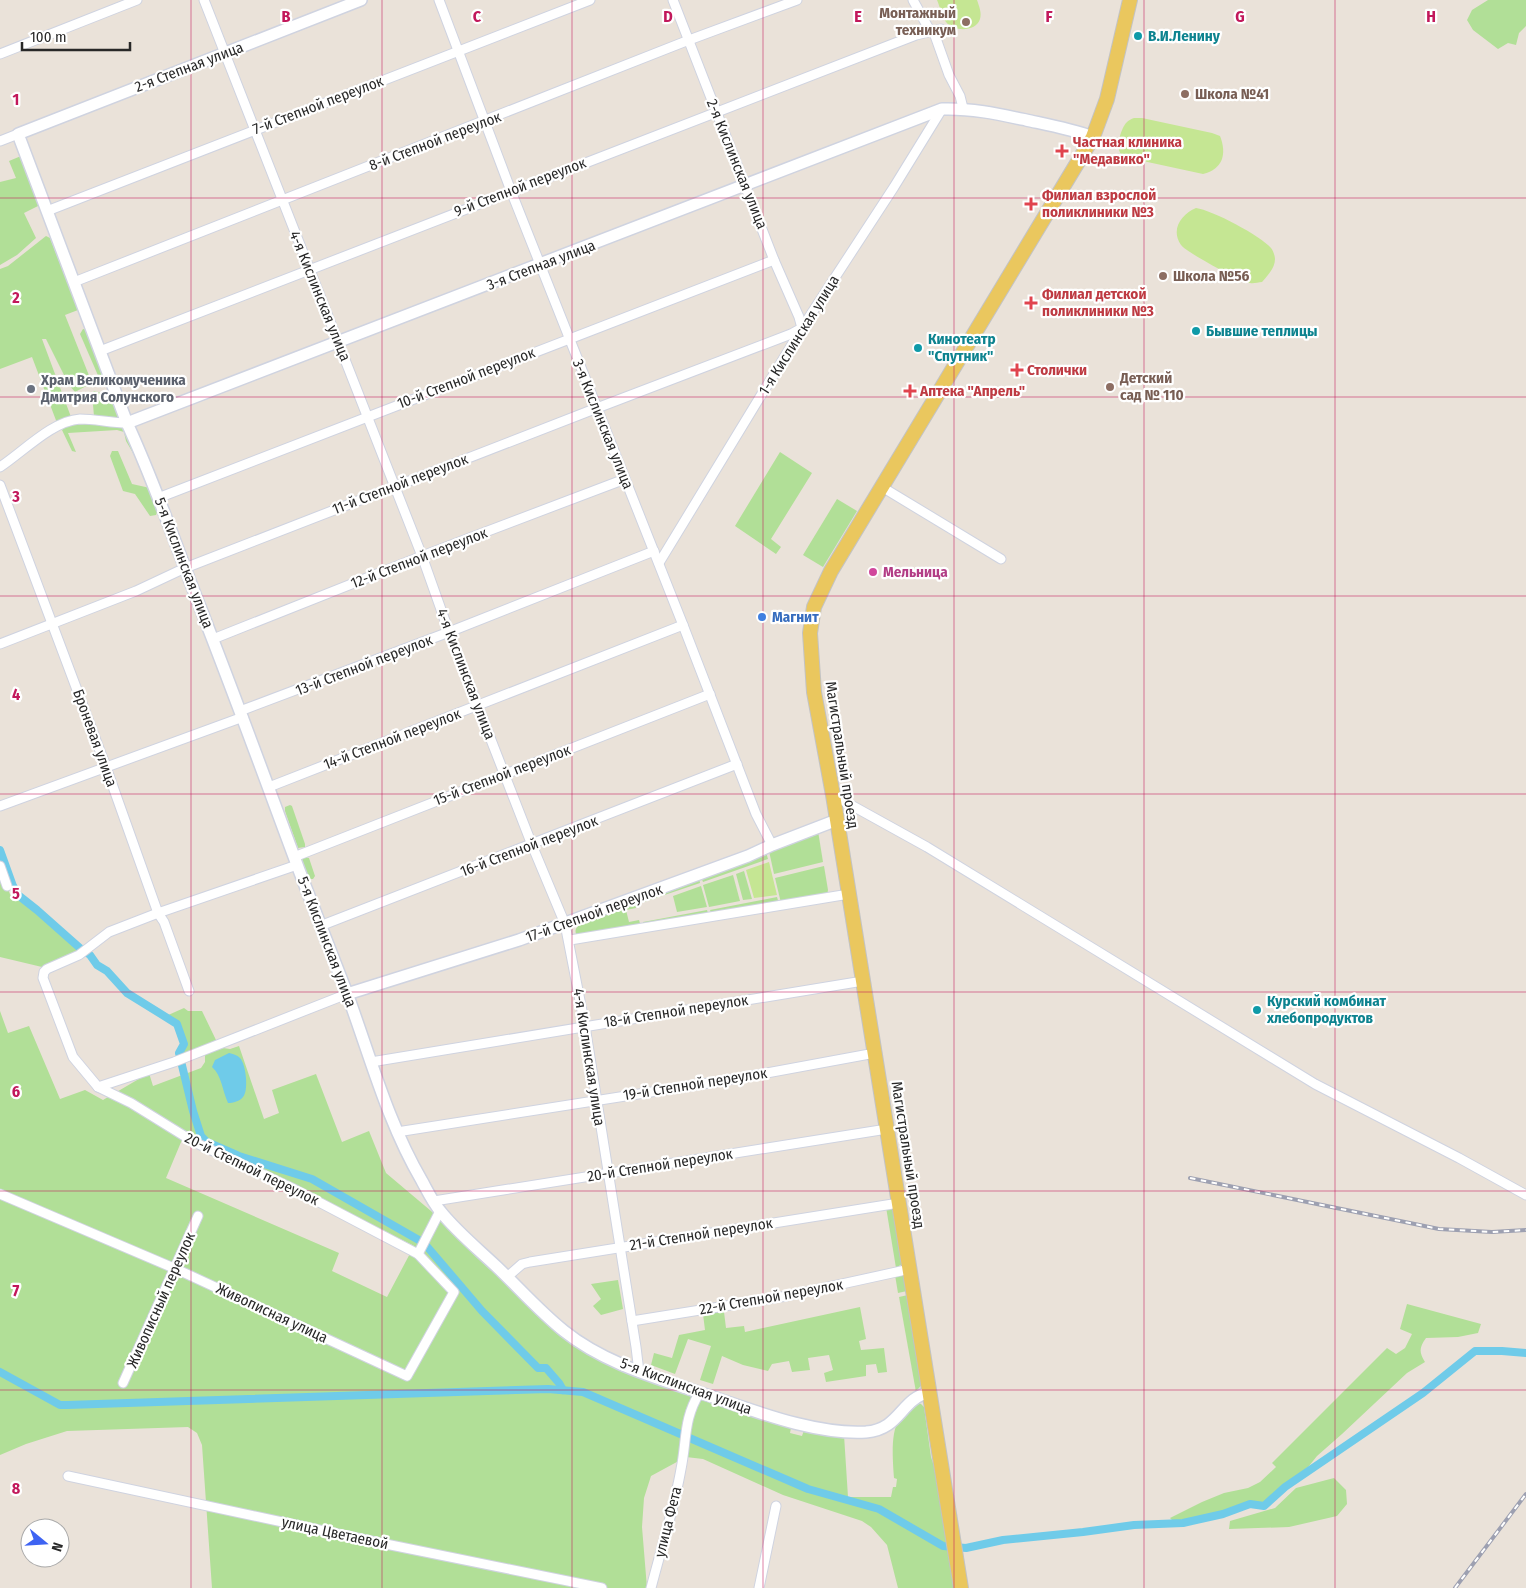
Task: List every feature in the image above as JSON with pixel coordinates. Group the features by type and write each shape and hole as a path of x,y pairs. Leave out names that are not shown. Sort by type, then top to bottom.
{"main road":[{"name":"Магистральный проезд","path":"961,1588 888,1129 833,795 814,692 810,653 811,619 817,600 831,571 1093,137 1107,99 1130,0"}],"street":[{"path":"0,54 137,0"},
{"name":"4-я Кислинская улица","path":"204,0 368,416 449,632 532,844 566,924 597,1099 607,1173 632,1321 638,1372"},
{"name":"2-я Степная улица","path":"18,134 361,0"},
{"name":"3-я Кислинская улица","path":"439,0 511,191 659,563 756,814 772,845"},
{"name":"7-й Степной переулок","path":"47,211 590,0"},
{"name":"2-я Кислинская улица","path":"673,0 774,260 800,318 802,328"},
{"name":"8-й Степной переулок","path":"74,282 690,40 797,0"},
{"path":"913,0 935,30 949,74 960,96 963,108"},
{"name":"9-й Степной переулок","path":"100,351 916,35 935,30"},
{"name":"3-я Степная улица","path":"0,467 52,428 66,422 79,419 127,423 339,343 942,109 963,108 1065,128 1093,137"},
{"name":"1-я Кислинская улица","path":"659,563 802,328 894,187 942,109"},
{"path":"0,141 18,134"},
{"name":"5-я Кислинская улица","path":"18,134 127,423 141,454 213,639 397,1132 415,1170 437,1206 565,1332 609,1359 638,1372 788,1421 842,1431 866,1432 888,1426 900,1415 910,1401 930,1392"},
{"name":"10-й Степной переулок","path":"158,498 774,260"},
{"name":"11-й Степной переулок","path":"0,644 136,591 185,568 791,334 802,328"},
{"name":"12-й Степной переулок","path":"213,639 422,556 625,479"},
{"name":"Броневая улица","path":"0,485 106,767 158,913 164,922 189,991"},
{"path":"882,487 1000,559"},
{"name":"13-й Степной переулок","path":"0,806 106,767 654,551"},
{"name":"14-й Степной переулок","path":"269,787 683,625"},
{"name":"15-й Степной переулок","path":"98,1087 73,1057 43,978 44,972 47,970 79,955 109,932 296,861 505,774 710,694"},
{"name":"16-й Степной переулок","path":"320,926 737,764"},
{"path":"833,795 935,852 1314,1084 1459,1158 1526,1195"},
{"name":"17-й Степной переулок","path":"347,994 461,960 566,924 748,856 837,820"},
{"path":"0,866 7,886"},
{"name":"17-й Степной переулок","path":"570,940 848,894"},
{"name":"18-й Степной переулок","path":"372,1062 863,981"},
{"path":"98,1087 174,1062 347,994"},
{"name":"19-й Степной переулок","path":"397,1132 734,1078 875,1053"},
{"name":"20-й Степной переулок","path":"98,1087 131,1103 194,1142 296,1190 418,1254"},
{"name":"20-й Степной переулок","path":"437,1206 607,1173 888,1129"},
{"name":"Живописная улица","path":"0,1194 176,1269 407,1376 454,1292 418,1254"},
{"name":"21-й Степной переулок","path":"507,1277 522,1264 899,1203"},
{"path":"418,1254 437,1206"},
{"name":"Живописный переулок","path":"123,1383 176,1269 198,1216"},
{"name":"22-й Степной переулок","path":"632,1321 787,1296 910,1269"},
{"name":"улица Фета","path":"651,1588 675,1498 687,1423 692,1406 700,1392"},
{"name":"улица Цветаевой","path":"68,1476 371,1542 602,1588"},
{"path":"759,1588 776,1506"}],"green space":[{"path":"937,0 977,0 981,17 978,23 970,28 954,28 946,22"},
{"path":"1488,0 1526,0 1526,26 1519,33 1516,45 1508,43 1498,49 1473,30 1467,20 1472,10"},
{"path":"1134,118 1142,118 1220,136 1223,149 1222,160 1210,172 1203,174 1129,158 1119,151 1119,142 1125,125"},
{"path":"21,156 40,205 24,213 36,238 17,255 0,265 0,182 16,178 9,161"},
{"path":"1196,208 1213,213 1236,224 1271,248 1275,262 1271,271 1262,282 1250,283 1236,278 1203,260 1181,245 1177,233 1179,223 1186,214"},
{"path":"46,236 50,238 78,310 65,315 92,383 75,392 69,385 46,339 42,339 71,417 57,423 32,357 0,369 0,269 8,266"},
{"path":"83,329 88,330 105,377 104,382 100,380 80,334"},
{"path":"94,391 112,396 121,417 118,421 94,416 93,405 89,397"},
{"path":"86,424 125,428 137,452 133,453 126,441 124,432 117,430 68,433 76,452 72,451 62,430 66,426"},
{"path":"112,451 118,451 132,484 150,488 158,510 156,515 150,516 135,494 123,491 110,456"},
{"path":"780,452 812,473 771,539 781,547 776,554 735,526"},
{"path":"837,499 857,511 823,567 803,555"},
{"path":"292,806 305,847 298,848 285,811 285,807"},
{"path":"818,831 823,862 774,874 769,851"},
{"path":"766,852 768,859 703,882 701,877"},
{"path":"304,857 309,858 315,876 313,879 308,879 301,861"},
{"path":"769,862 777,895 754,898 746,870"},
{"path":"824,866 828,890 827,895 781,903 775,878"},
{"path":"0,871 13,901 20,897 81,951 42,967 0,957"},
{"path":"744,871 752,899 743,900 736,874"},
{"path":"733,875 740,901 709,907 703,885"},
{"path":"699,878 700,883 638,904 638,901"},
{"path":"701,886 707,907 677,912 673,896"},
{"path":"777,897 779,904 712,915 710,910"},
{"path":"635,902 636,908 626,910 629,922 639,920 641,927 577,936 576,929 580,924"},
{"path":"707,910 709,916 644,926 643,922"},
{"path":"184,1008 188,1011 202,1011 216,1040 214,1043 183,1054 179,1053 184,1044 177,1024 166,1016"},
{"path":"0,1011 8,1033 29,1026 60,1099 85,1090 103,1100 149,1073 153,1086 201,1068 205,1062 205,1054 223,1048 230,1049 239,1046 264,1119 279,1113 272,1090 316,1074 342,1142 369,1131 386,1173 450,1227 562,1335 650,1380 791,1428 790,1433 802,1436 804,1430 844,1435 848,1497 891,1497 893,1487 896,1487 897,1479 894,1478 894,1432 899,1420 905,1413 916,1403 921,1404 924,1407 931,1457 938,1478 948,1545 944,1545 917,1532 932,1543 948,1548 954,1588 898,1588 887,1545 871,1527 862,1521 783,1495 703,1459 686,1457 651,1476 644,1498 642,1527 647,1588 212,1588 202,1445 197,1433 188,1427 67,1431 26,1444 0,1455","holes":["184,1135 289,1182 414,1246 387,1297 332,1271 339,1253 166,1178"]},
{"path":"886,1207 893,1208 902,1264 896,1268"},
{"path":"902,1274 905,1277 907,1291 898,1293 895,1275"},
{"path":"618,1280 623,1309 601,1315 593,1306 601,1299 591,1284"},
{"path":"908,1295 922,1384 916,1392 899,1297"},
{"path":"1407,1304 1481,1324 1478,1333 1458,1337 1426,1338 1421,1350 1425,1362 1407,1373 1264,1506 1250,1504 1223,1514 1173,1521 1170,1518 1224,1493 1248,1488 1260,1482 1276,1467 1272,1463 1387,1348 1396,1354 1405,1348 1412,1334 1400,1329"},
{"path":"860,1307 866,1339 859,1341 861,1350 884,1348 887,1372 878,1373 876,1364 866,1365 866,1376 826,1382 824,1373 833,1370 829,1355 808,1358 810,1370 792,1372 789,1361 772,1364 768,1371 743,1365 722,1356 713,1384 700,1380 711,1346 688,1339 675,1374 651,1365 654,1353 672,1358 679,1335 705,1330 703,1314 724,1312 726,1328 744,1326 745,1332"},
{"path":"1334,1478 1346,1490 1347,1504 1337,1516 1289,1527 1229,1529 1230,1521 1275,1508 1296,1488"}],"water":[{"path":"229,1053 238,1056 242,1061 245,1071 246,1089 242,1098 228,1103 220,1079 212,1067 215,1060"}],"waterway":[{"path":"0,850 18,895 90,955 97,965 107,971 127,993 177,1024 184,1044 179,1053 193,1111 201,1136 207,1142 239,1156 312,1179 424,1243 482,1311 538,1368 546,1368 563,1390"},
{"path":"0,1372 60,1405 548,1389 583,1392 808,1489 879,1509 943,1546 966,1548 1003,1540 1134,1525 1183,1523 1223,1514 1250,1504 1264,1506 1285,1487 1423,1393 1475,1351 1526,1353"}],"railway":[{"path":"1190,1178 1439,1229 1492,1232 1526,1230"},
{"path":"1455,1588 1526,1494"}],"place":[{"name":"Монтажный техникум","path":"966,22"},
{"name":"В.И.Ленину","path":"1138,36"},
{"name":"Школа №41","path":"1185,94"},
{"name":"Частная клиника \"Медавико\"","path":"1062,151"},
{"name":"Филиал взрослой поликлиники №3","path":"1031,204"},
{"name":"Школа №56","path":"1163,276"},
{"name":"Филиал детской поликлиники №3","path":"1031,303"},
{"name":"Бывшие теплицы","path":"1196,331"},
{"name":"Кинотеатр \"Спутник\"","path":"918,348"},
{"name":"Столички","path":"1017,370"},
{"name":"Детский сад № 110","path":"1110,387"},
{"name":"Храм Великомученика Дмитрия Солунского","path":"31,389"},
{"name":"Аптека \"Апрель\"","path":"910,391"},
{"name":"Мельница","path":"873,572"},
{"name":"Магнит","path":"762,617"},
{"name":"Курский комбинат хлебопродуктов","path":"1257,1010"}]}
